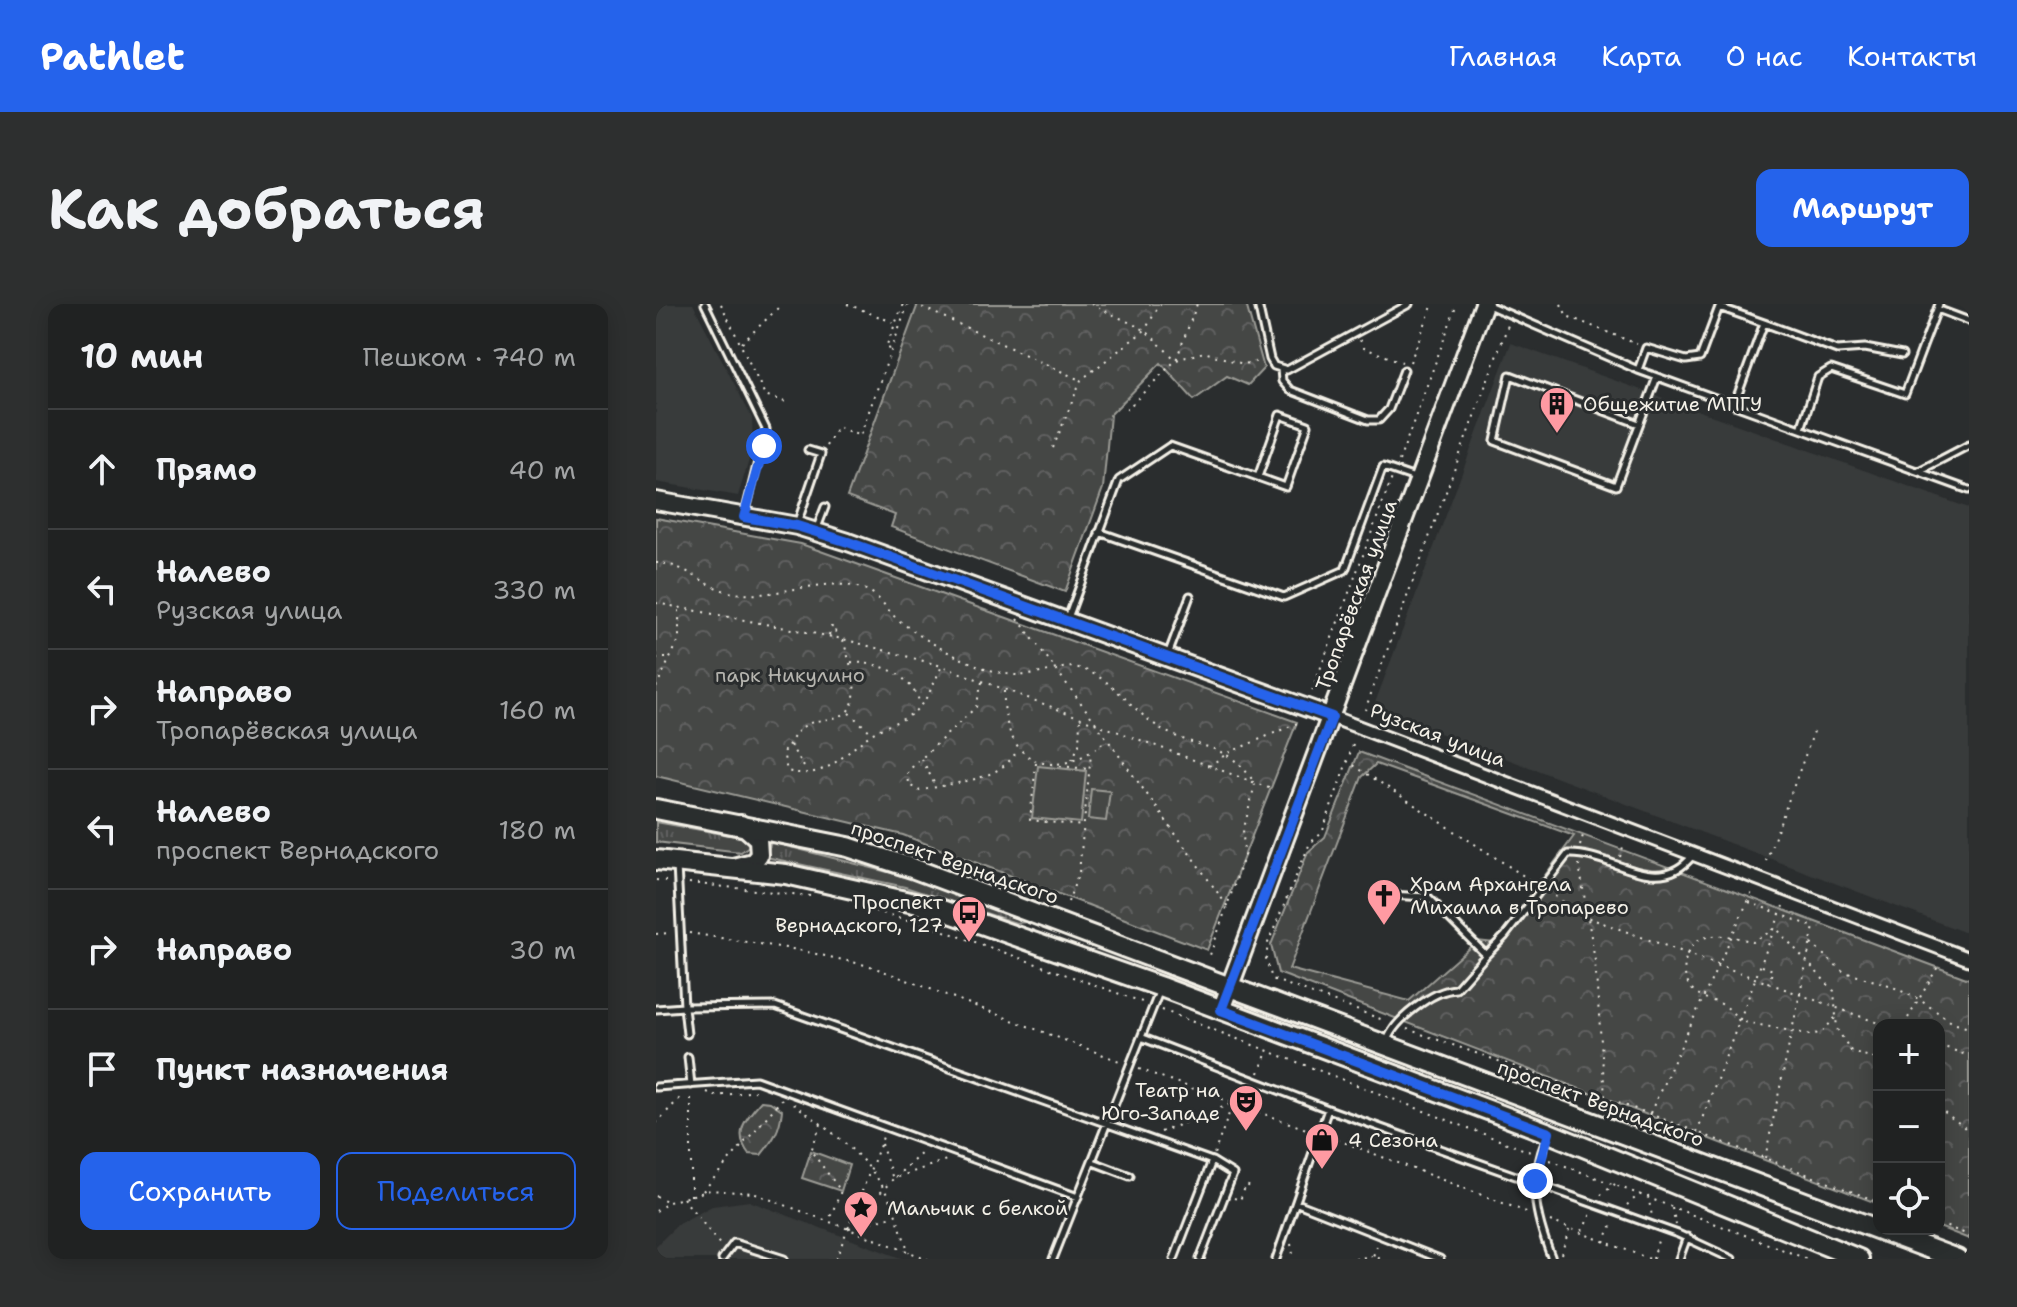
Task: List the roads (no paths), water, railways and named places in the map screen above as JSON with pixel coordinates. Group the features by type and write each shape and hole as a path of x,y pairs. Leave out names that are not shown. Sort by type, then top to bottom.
{"main road":[{"name":"проспект Вернадского","path":"656,809 848,847 912,868 1957,1259"},
{"path":"656,860 786,874 936,908 1161,987 1549,1133 1859,1259"}],"street":[{"name":"Тропарёвская улица","path":"1230,988 1484,304"},
{"name":"Рузская улица","path":"656,501 797,526 1068,619 1969,959"},
{"path":"732,867 753,862 760,847 751,830 738,823"},
{"path":"1221,1010 1230,988"}],"lane":[{"path":"705,304 766,429 744,517"},
{"path":"1258,304 1270,359 1281,369 1282,381 1290,390 1368,420 1379,420 1389,409 1404,370"},
{"path":"1281,369 1293,367 1409,304"},
{"path":"1484,304 1638,370 1969,490"},
{"path":"1638,370 1646,348 1686,360 1700,358 1719,307 1837,350 1865,348 1902,355"},
{"path":"1801,429 1818,377 1831,369 1905,394 1938,307 1969,321"},
{"path":"1734,405 1764,323"},
{"path":"1639,424 1510,375 1495,441 1616,486 1657,377"},
{"path":"1068,619 1119,480 1170,446 1286,487 1308,425 1280,415 1258,477"},
{"path":"1918,471 1969,445"},
{"path":"797,526 821,454 808,450"},
{"path":"1099,532 1284,597 1345,570 1383,467 1420,480"},
{"path":"816,532 825,507"},
{"path":"1168,656 1190,596"},
{"path":"1385,1046 1390,1032 1426,1001 1446,989 1456,989 1543,888 1568,854 1577,853 1634,871 1670,875 1682,869 1694,854"},
{"path":"677,861 687,1034"},
{"path":"1388,895 1428,897 1486,955"},
{"path":"1053,1259 1161,987"},
{"path":"656,1009 775,1006 1212,1161 1233,1174 1200,1259"},
{"path":"1143,1038 1328,1109 1687,1237 1732,1259"},
{"path":"688,1057 691,1085"},
{"path":"656,1087 756,1080 1078,1197"},
{"path":"1276,1259 1328,1109"},
{"path":"1549,1133 1539,1156 1535,1215 1552,1259"},
{"path":"1174,1259 1212,1161"},
{"path":"1093,1162 1130,1176"},
{"path":"1297,1203 1440,1259"},
{"path":"1679,1259 1687,1237"},
{"path":"722,1259 725,1250 734,1243 784,1259"}],"place":[{"name":"Общежитие МПГУ","path":"1557,435"},
{"name":"Храм Архангела Михаила в Тропарево","path":"1384,927"},
{"name":"Проспект Вернадского, 127","path":"969,944"},
{"name":"Театр на Юго-Западе","path":"1246,1133"},
{"name":"4 Сезона","path":"1322,1171"},
{"name":"Мальчик с белкой","path":"861,1239"}],"park label":[{"name":"парк Никулино","path":"790,675"}]}
